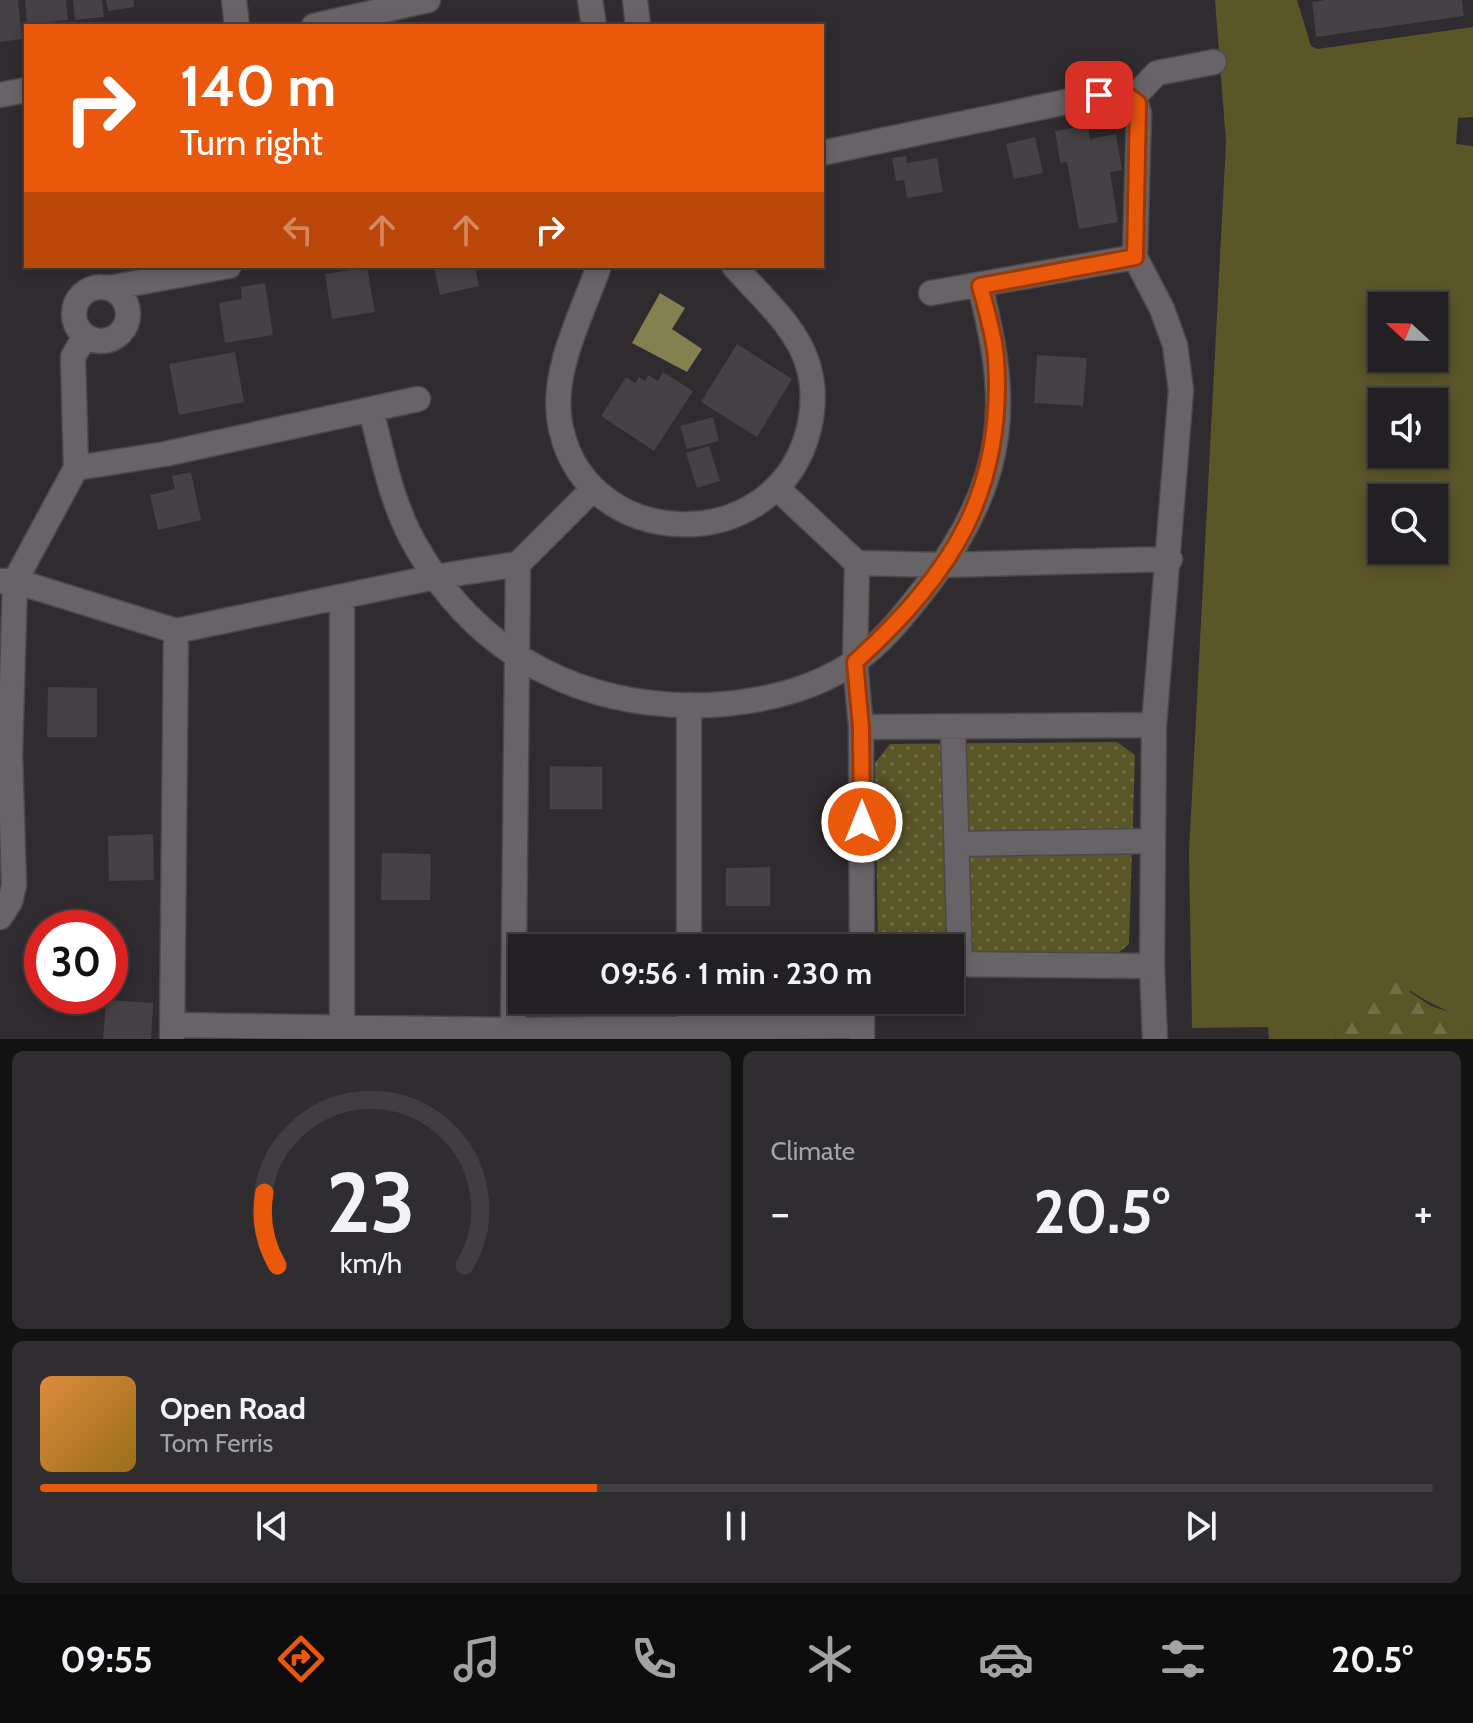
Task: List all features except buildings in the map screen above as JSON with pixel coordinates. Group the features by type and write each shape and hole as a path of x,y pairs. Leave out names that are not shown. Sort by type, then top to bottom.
{"street":[{"path":"234,0 237,24"},
{"path":"323,24 428,0"},
{"path":"590,0 594,24"},
{"path":"635,0 638,24"},
{"path":"1134,97 1157,73 1214,62"},
{"path":"0,95 24,90"},
{"path":"824,153 1099,95 1119,93 1134,97"},
{"path":"1134,97 1139,113 1135,257 1162,309 1175,345 1181,390 1170,559 1154,725 1152,966 1155,1039"},
{"path":"931,293 1135,257"},
{"path":"109,288 123,298 127,322 110,340 93,340 85,336 74,318 75,308 88,291 218,268"},
{"path":"598,268 568,353 558,396 559,417 568,449 593,489 634,516 678,525 702,524 748,512 777,488 798,460 806,441 812,384 799,344 736,268"},
{"path":"371,410 395,501 417,548 435,577 472,620 515,654 554,677 600,695 640,703 727,704 786,693 821,680 855,662 887,634 943,565 971,517 996,438 996,354 980,286"},
{"path":"0,917 10,902 14,885 5,754 7,581 76,468 73,357 85,336"},
{"path":"76,468 418,399"},
{"path":"777,488 857,563 943,565 1170,559"},
{"path":"7,581 176,631 435,577 518,564 593,489"},
{"path":"857,563 855,662 861,727 862,934"},
{"path":"513,1034 518,564"},
{"path":"342,597 342,1034"},
{"path":"176,631 172,1032 861,1032"},
{"path":"689,705 689,934"},
{"path":"861,727 1154,725"},
{"path":"953,728 957,844 956,934"},
{"path":"957,844 1153,841"},
{"path":"964,964 1152,966"}],"green space":[{"path":"1215,0 1297,0 1311,46 1317,49 1473,27 1473,117 1458,118 1456,144 1473,146 1473,1028 1411,991 1333,1025 1336,1039 1269,1039 1268,1027 1192,1028 1189,852 1226,142"},
{"path":"1117,742 1135,755 1129,944 1116,955 964,955 964,934 878,934 875,763 890,744"},
{"path":"1389,978 1431,1006 1459,1015 1473,1028 1473,1039 1336,1039 1333,1026 1349,1002"}],"shaded area":[{"path":"660,293 685,308 672,329 702,349 687,372 632,343"}],"route":[{"path":"862,822 861,727 855,662 887,634 943,565 971,517 992,458 998,416 996,354 980,286 1135,257 1138,103 1126,94 1099,95"}]}
